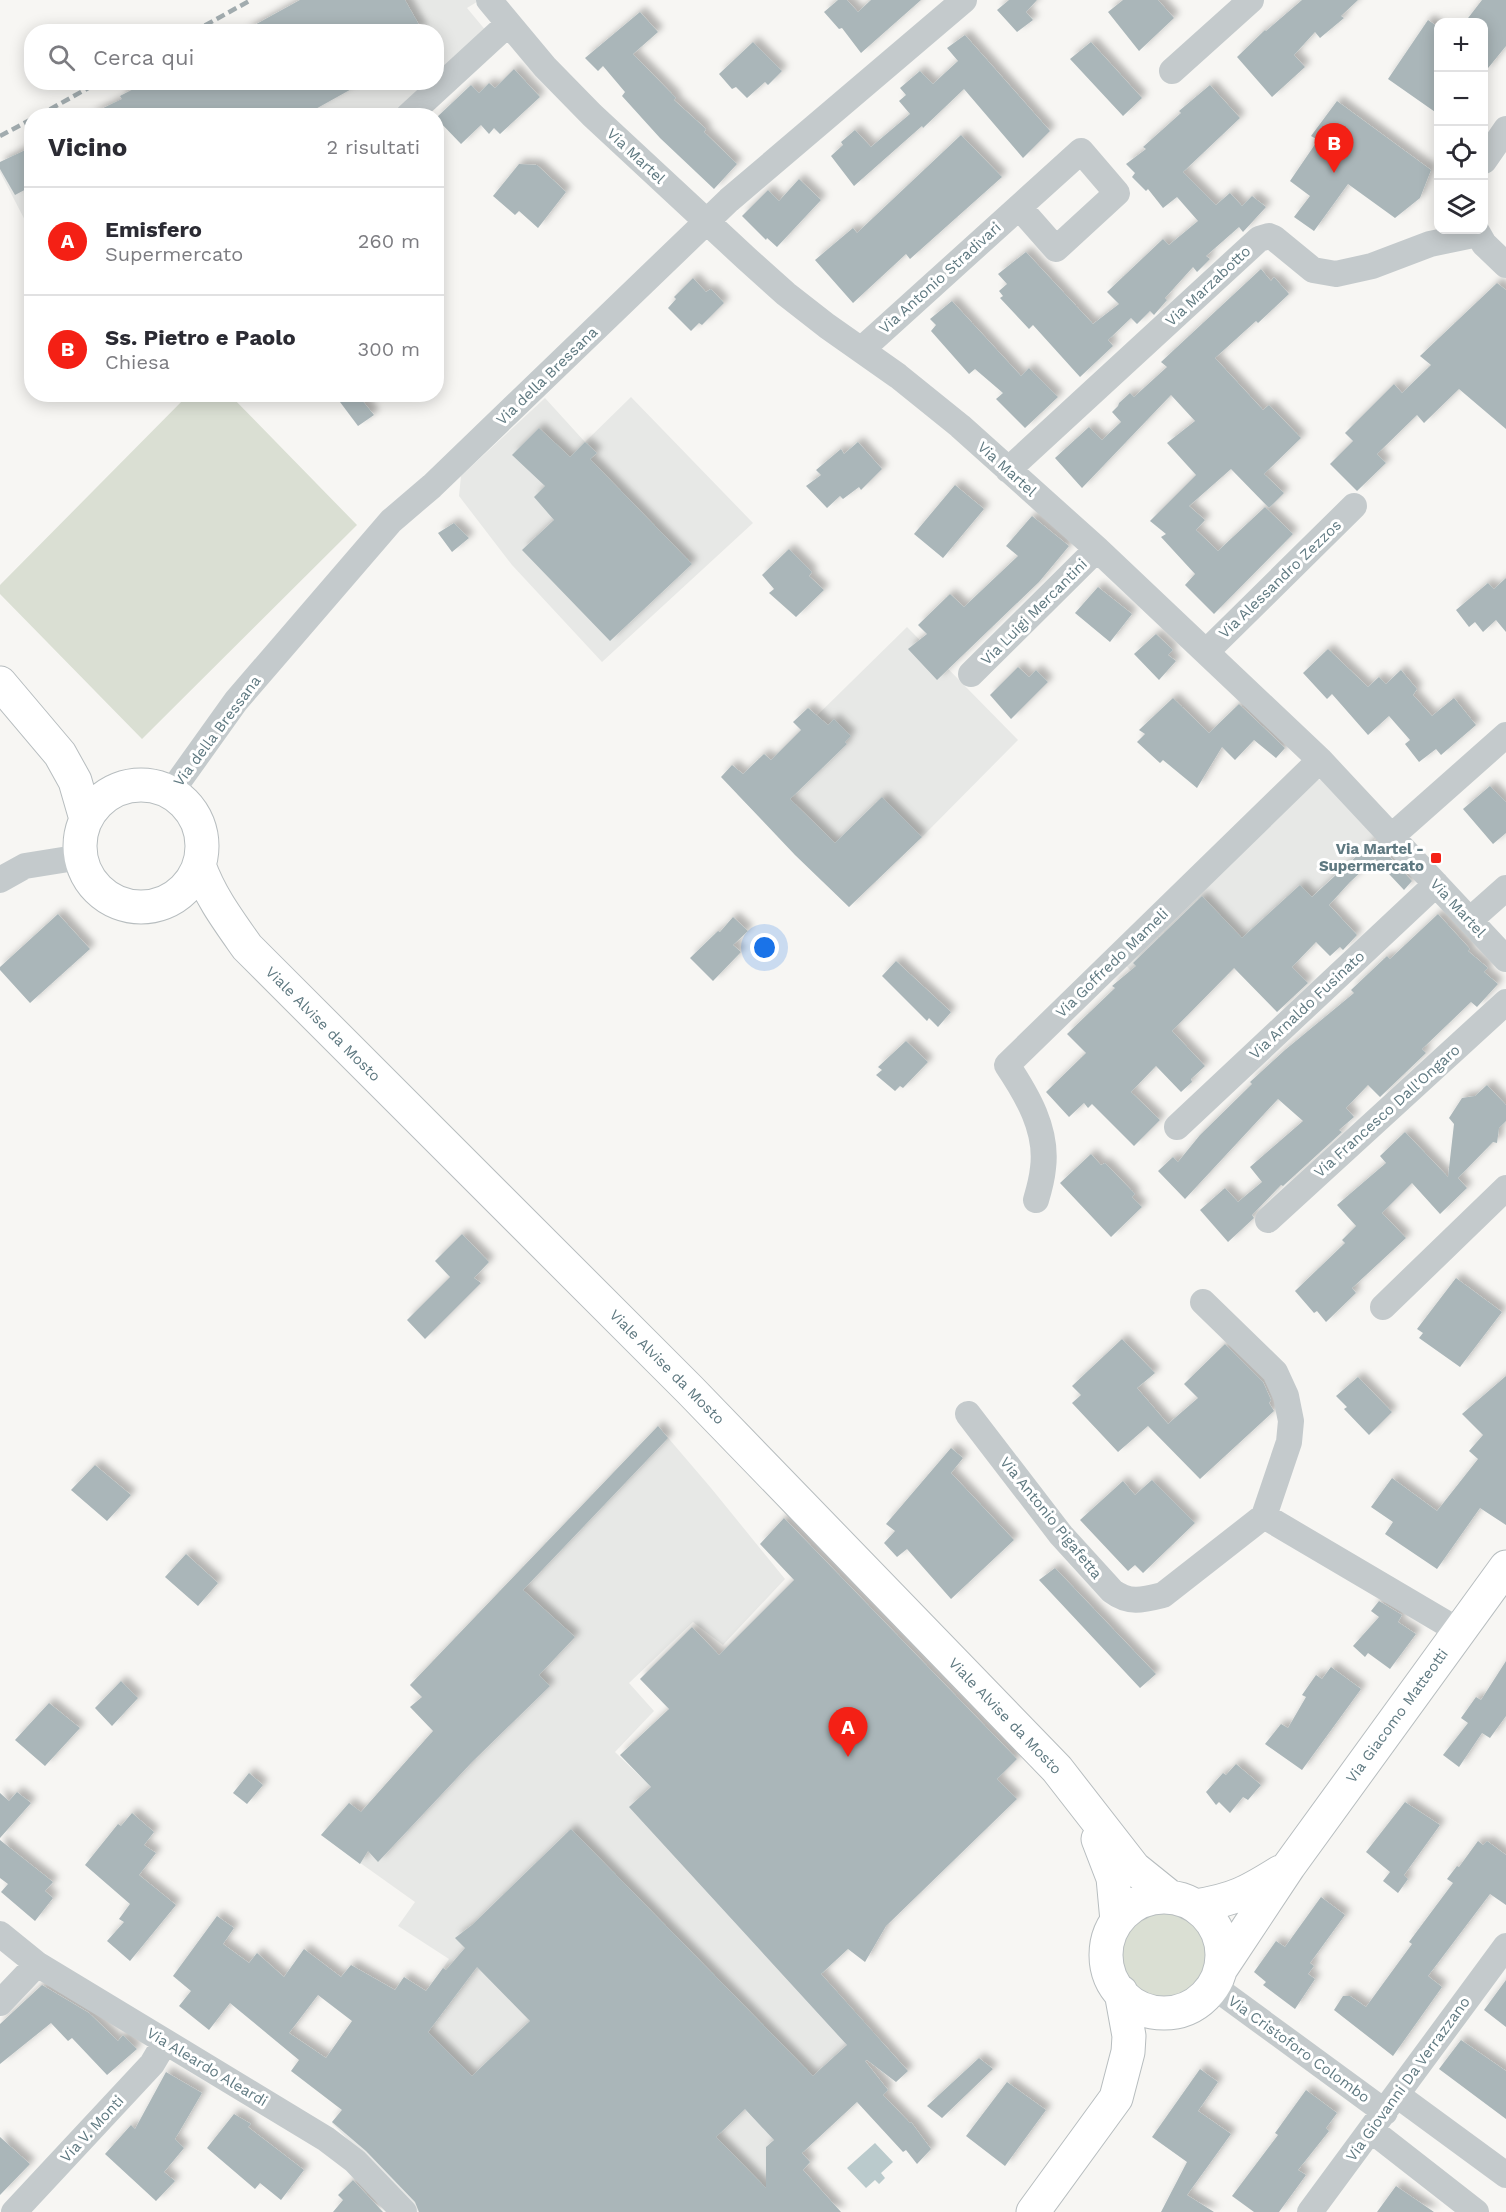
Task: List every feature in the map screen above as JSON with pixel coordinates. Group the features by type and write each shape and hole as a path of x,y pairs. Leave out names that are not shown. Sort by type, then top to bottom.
{"main road":[{"path":"0,683 60,754 84,774 100,783 120,789"},
{"path":"60,754 75,781 86,819"},
{"path":"131,785 152,785 171,792 187,806 198,824 202,844 199,865 189,883 174,897 155,906 134,907 115,901 99,890 87,875 81,857 80,837 86,819 97,803 113,791 131,785"},
{"name":"Viale Alvise da Mosto","path":"199,865 214,900 247,947"},
{"name":"Viale Alvise da Mosto","path":"163,902 186,909 210,921 247,947 690,1390 1057,1769 1134,1868 1183,1901"},
{"name":"Via Giacomo Matteotti","path":"1217,1978 1289,1866 1506,1567"},
{"name":"Viale Alvise da Mosto","path":"1077,1797 1100,1843 1113,1878 1116,1890 1117,1921"},
{"name":"Via Giacomo Matteotti","path":"1183,1901 1219,1902 1238,1897 1289,1866"},
{"path":"1033,2212 1116,2098 1146,2052 1159,2027 1199,2001 1217,1978 1222,1952 1218,1934 1209,1918 1183,1901 1155,1897 1127,1910 1117,1921 1109,1936 1106,1953 1108,1970 1114,1986 1128,2001 1144,2010 1162,2013 1181,2011"},
{"path":"1116,2098 1128,2052 1129,2036 1121,1992"}],"street":[{"name":"Via Martel","path":"489,0 507,24 592,115 786,294 898,376 960,426 1097,549 1320,760 1506,959"},
{"name":"Via della Bressana","path":"171,792 236,701 391,521 432,486 709,222 729,200 964,0"},
{"path":"1172,71 1251,0"},
{"path":"444,83 507,24"},
{"path":"417,108 436,90"},
{"path":"1488,155 1506,129"},
{"name":"Via Antonio Stradivari","path":"861,350 1019,207"},
{"name":"Via Marzabotto","path":"1008,470 1259,239 1269,236 1274,238 1313,270 1336,274 1372,266 1430,244 1469,234"},
{"path":"1478,234 1492,254 1506,265"},
{"name":"Via Alessandro Zezzos","path":"1206,652 1354,506"},
{"name":"Via Luigi Mercantini","path":"971,674 1097,549"},
{"path":"1392,836 1506,735"},
{"name":"Via Goffredo Mameli","path":"1036,1200 1044,1167 1041,1132 1028,1098 1007,1065 1320,760"},
{"path":"0,880 26,866 81,857"},
{"name":"Via Arnaldo Fusinato","path":"1177,1127 1436,884"},
{"path":"1470,920 1506,888"},
{"name":"Via Francesco Dall'Ongaro","path":"1268,1220 1506,1002"},
{"path":"1383,1307 1506,1188"},
{"path":"1203,1302 1275,1372 1286,1396 1291,1421 1290,1442 1264,1516 1459,1631"},
{"name":"Via Antonio Pigafetta","path":"968,1414 1061,1535 1112,1592 1121,1598 1131,1601 1163,1595 1264,1516"},
{"name":"Via Aleardo Aleardi","path":"0,1934 37,1964 342,2150 404,2212"},
{"name":"Via Giovanni Da Verrazzano","path":"1310,2212 1506,1946"},
{"path":"0,2003 37,1964"},
{"name":"Via Cristoforo Colombo","path":"1217,1978 1384,2112 1476,2212"},
{"name":"Via V. Monti","path":"14,2212 152,2064 165,2042"},
{"name":"Via Cristoforo Colombo","path":"1384,2112 1506,2175"}],"shaded area":[{"path":"300,0 480,0 467,8 487,32 444,72 444,24 256,24"},
{"path":"132,90 424,90 403,108 103,108 121,99 120,96"},
{"path":"24,150 24,218 0,172 0,162"},
{"path":"631,397 753,523 602,662 512,565 459,496 461,476 545,398 585,442"},
{"path":"181,402 237,402 357,525 142,739 0,594 0,585"},
{"path":"907,627 1018,740 849,907 737,794"},
{"path":"1321,779 1380,834 1241,961 1187,1016 1133,973 1122,961 1317,780"},
{"path":"658,1426 785,1579 723,1645 693,1622 629,1683 654,1711 615,1752 651,1787 881,2040 766,2147 766,2163 813,2212 418,2212 332,2123 412,2015 449,1959 398,1926 415,1902 321,1835 349,1803 362,1812 431,1733 434,1735 447,1722 410,1685"},
{"path":"1165,1908 1183,1911 1198,1921 1208,1936 1211,1954 1208,1972 1198,1987 1183,1997 1165,2000 1147,1997 1132,1987 1122,1972 1119,1954 1122,1936 1132,1921 1147,1911"},
{"path":"875,2143 893,2162 881,2173 885,2178 879,2184 875,2180 866,2188 847,2168"}],"building":[{"path":"300,0 405,0 418,24 256,24"},
{"path":"838,0 847,0 858,12 871,0 921,0 861,53 842,28 839,29 824,12"},
{"path":"1009,0 1037,0 1026,12 1033,20 1017,32 997,10"},
{"path":"1123,0 1158,0 1174,18 1139,51 1108,12"},
{"path":"1302,0 1358,0 1341,16 1344,18 1320,38 1315,32 1294,55 1305,67 1272,97 1237,57 1265,30"},
{"path":"1482,0 1506,0 1506,46 1488,68 1488,18 1468,18"},
{"path":"640,12 658,32 633,54 676,98 674,100 706,129 704,132 737,164 714,189 660,138 622,96 625,92 603,66 598,71 585,58"},
{"path":"1428,20 1434,24 1434,111 1388,79"},
{"path":"965,35 1050,131 1023,158 964,89 923,128 922,126 854,186 831,156 843,145 841,142 855,130 871,147 910,114 899,101 906,95 900,88 920,71 933,84 958,61 947,48"},
{"path":"753,42 782,71 768,85 765,82 747,98 736,87 732,89 719,74"},
{"path":"1091,42 1142,98 1123,116 1070,59"},
{"path":"514,69 540,97 500,134 494,128 489,134 481,125 461,144 444,126 444,110 471,85 479,93 489,83 495,88"},
{"path":"1210,85 1240,118 1183,172 1216,205 1230,193 1242,206 1252,196 1266,207 1243,232 1239,227 1206,256 1210,259 1197,272 1193,267 1165,298 1167,300 1154,315 1150,311 1137,324 1131,318 1108,340 1113,346 1080,377 1033,325 1029,329 1000,298 1003,296 999,291 1007,284 998,274 1026,252 1093,324 1119,304 1107,292 1163,239 1169,245 1198,221 1177,197 1163,208 1148,189 1146,191 1132,177 1135,173 1126,164 1146,149 1143,147 1181,113 1179,111"},
{"path":"132,90 350,90 317,108 103,108 122,99 120,96"},
{"path":"1337,101 1431,170 1420,198 1395,218 1348,184 1314,231 1294,217 1310,196 1290,181 1318,140 1311,136"},
{"path":"961,135 1002,177 910,259 906,254 853,303 815,260 853,228 857,233"},
{"path":"24,151 24,190 15,195 0,169 0,162"},
{"path":"519,164 537,165 566,192 538,228 519,211 515,215 493,196"},
{"path":"799,179 821,200 777,247 767,238 766,240 742,216 768,190 779,201"},
{"path":"1261,269 1271,281 1274,277 1289,294 1215,358 1263,410 1269,405 1301,438 1264,474 1284,493 1269,508 1231,469 1189,506 1205,520 1196,530 1218,551 1265,507 1293,534 1214,614 1185,585 1195,574 1161,537 1166,534 1150,521 1196,475 1167,443 1195,421 1171,395 1082,488 1055,458 1089,427 1102,440 1121,422 1112,412 1119,403 1130,393 1134,397 1167,367 1161,362"},
{"path":"693,278 706,292 711,289 724,303 702,325 699,323 691,331 668,308 676,299 674,297"},
{"path":"1497,283 1506,290 1506,429 1459,389 1424,423 1417,415 1377,454 1386,463 1357,491 1330,464 1353,441 1345,433 1394,384 1402,393 1431,365 1420,356"},
{"path":"952,301 1021,376 1029,368 1058,397 1025,428 996,399 1003,393 975,369 969,374 931,331 936,325 930,319"},
{"path":"340,402 363,402 374,415 358,426"},
{"path":"539,428 570,457 585,442 597,453 590,459 692,564 610,641 522,550 554,520 534,497 545,486 512,455"},
{"path":"858,442 882,469 861,490 859,487 843,499 840,496 827,508 806,486 821,475 816,470 841,449 844,454"},
{"path":"955,485 984,509 943,558 914,534"},
{"path":"1032,516 1069,546 1039,582 937,680 908,649 927,634 918,625 950,594 964,607 1018,556 1006,546"},
{"path":"454,523 469,538 452,552 438,533"},
{"path":"789,549 812,572 809,576 824,590 796,617 769,593 774,589 762,575"},
{"path":"1506,578 1506,632 1496,620 1483,632 1475,622 1469,627 1456,610 1488,583 1494,589"},
{"path":"1098,587 1132,614 1110,642 1075,613"},
{"path":"1156,634 1173,650 1168,655 1176,661 1159,680 1134,654"},
{"path":"1328,649 1368,687 1379,677 1386,684 1401,670 1417,689 1413,695 1432,716 1454,698 1476,725 1441,755 1436,749 1419,762 1405,744 1410,740 1389,716 1368,735 1332,694 1327,699 1303,673"},
{"path":"1018,667 1029,677 1036,670 1048,682 1011,719 990,695"},
{"path":"1173,698 1209,733 1239,704 1285,748 1276,758 1254,740 1235,760 1222,747 1197,788 1163,760 1160,763 1137,742 1145,734 1139,730"},
{"path":"808,708 828,725 834,719 851,736 845,742 847,744 790,799 835,843 882,797 922,837 849,907 795,855 721,777 732,765 743,774 764,754 771,760 801,730 793,722"},
{"path":"1490,786 1506,802 1506,833 1493,844 1463,809"},
{"path":"1374,840 1412,881 1404,890 1375,859 1350,882 1329,905 1357,935 1343,950 1340,947 1330,956 1316,942 1292,967 1308,983 1277,1012 1234,968 1172,1031 1205,1066 1191,1079 1192,1082 1181,1092 1156,1066 1131,1092 1160,1120 1134,1146 1092,1104 1088,1108 1084,1103 1069,1117 1046,1092 1086,1053 1067,1034 1115,988 1112,986 1136,966 1133,963 1202,896 1242,938 1300,885 1312,897"},
{"path":"58,914 90,949 30,1003 0,970 0,967"},
{"path":"1438,914 1470,949 1468,951 1488,968 1484,972 1498,984 1477,1007 1471,1002 1422,1049 1426,1053 1380,1097 1368,1085 1346,1108 1354,1117 1339,1130 1342,1132 1283,1186 1281,1185 1252,1215 1254,1218 1228,1242 1200,1210 1225,1188 1238,1202 1262,1182 1250,1167 1303,1121 1278,1099 1185,1199 1158,1171 1173,1157 1178,1162 1200,1135 1252,1084 1250,1082 1354,993 1351,990 1387,956 1390,959"},
{"path":"733,917 748,931 733,945 741,952 713,981 690,958 718,931 720,932"},
{"path":"896,961 951,1012 938,1027 929,1018 927,1021 882,976"},
{"path":"906,1041 928,1062 903,1088 900,1086 895,1091 876,1075 882,1070 878,1067"},
{"path":"1487,1085 1506,1105 1506,1121 1499,1128 1497,1143 1493,1142 1458,1178 1467,1188 1440,1214 1412,1183 1382,1213 1406,1238 1352,1288 1356,1293 1326,1322 1317,1311 1314,1313 1295,1291 1345,1243 1342,1240 1356,1226 1337,1205 1386,1163 1380,1156 1405,1132 1448,1177 1454,1124 1449,1118 1462,1098 1475,1096"},
{"path":"1091,1154 1101,1165 1105,1163 1135,1194 1132,1197 1142,1207 1111,1237 1060,1183"},
{"path":"462,1234 489,1262 474,1278 481,1283 425,1339 407,1320 450,1277 435,1261"},
{"path":"1456,1278 1502,1312 1460,1367 1419,1338 1423,1333 1417,1329"},
{"path":"1122,1339 1155,1373 1137,1388 1168,1424 1198,1398 1184,1384 1225,1344 1263,1382 1271,1400 1269,1403 1274,1411 1200,1479 1148,1426 1118,1452 1072,1403 1081,1395 1072,1386"},
{"path":"1506,1376 1506,1525 1480,1508 1437,1569 1385,1534 1393,1522 1371,1507 1392,1478 1437,1511 1478,1459 1469,1451 1483,1435 1462,1414"},
{"path":"1358,1377 1392,1412 1369,1435 1344,1409 1347,1407 1336,1396"},
{"path":"658,1426 668,1438 523,1590 575,1637 539,1675 550,1686 472,1762 378,1862 368,1851 360,1864 321,1835 349,1803 361,1812 433,1731 410,1707 422,1697 410,1685"},
{"path":"951,1448 963,1458 951,1473 1014,1540 951,1599 907,1549 897,1557 884,1543 895,1531 886,1524"},
{"path":"95,1465 131,1495 107,1521 71,1490"},
{"path":"1152,1480 1195,1523 1143,1573 1135,1565 1128,1571 1080,1520 1123,1481 1135,1495"},
{"path":"784,1518 1017,1759 997,1779 1017,1799 886,1926 865,1962 848,1949 821,1974 908,2071 896,2082 867,2060 865,2061 888,2090 883,2095 911,2122 931,2149 917,2164 906,2150 903,2152 857,2102 802,2153 810,2162 803,2170 841,2212 419,2212 415,2202 366,2151 332,2122 342,2110 291,2071 299,2060 230,2003 209,2030 179,2006 191,1991 173,1976 217,1916 234,1928 223,1944 249,1963 257,1953 284,1977 304,1949 341,1977 351,1965 395,1990 404,1977 426,1991 443,1968 446,1970 465,1948 455,1938 472,1925 571,1829 813,2076 847,2045 629,1807 651,1787 620,1755 669,1709 640,1679 692,1627 719,1655 794,1580 760,1544","holes":["477,1967 530,2021 472,2076 428,2032","318,1995 352,2021 326,2058 289,2033","745,2109 774,2140 766,2147 766,2188 716,2137"]},
{"path":"186,1554 218,1583 198,1606 165,1577"},
{"path":"1055,1568 1156,1674 1140,1688 1039,1580"},
{"path":"1379,1601 1402,1615 1398,1622 1416,1634 1390,1669 1368,1653 1365,1657 1353,1646 1379,1617 1371,1611"},
{"path":"1506,1661 1506,1716 1490,1738 1482,1733 1459,1767 1443,1755 1468,1723 1461,1718 1476,1697 1481,1700"},
{"path":"1331,1667 1361,1689 1302,1770 1265,1744 1281,1724 1288,1728 1306,1697 1302,1695 1316,1675 1322,1679"},
{"path":"121,1681 138,1698 112,1726 95,1708"},
{"path":"49,1703 80,1728 45,1766 15,1740"},
{"path":"1236,1764 1261,1785 1248,1800 1243,1797 1230,1813 1219,1802 1216,1805 1206,1792 1223,1773 1226,1775"},
{"path":"249,1773 263,1785 247,1804 233,1793"},
{"path":"17,1792 31,1803 0,1838 0,1793 9,1801"},
{"path":"1405,1802 1440,1825 1404,1875 1408,1879 1398,1893 1383,1881 1390,1872 1366,1852"},
{"path":"132,1813 154,1832 144,1845 156,1853 139,1875 176,1905 130,1961 107,1941 124,1922 119,1919 130,1904 85,1865 118,1824 121,1826"},
{"path":"0,1840 53,1882 45,1891 53,1898 35,1921 1,1892 8,1884 0,1878"},
{"path":"1478,1841 1483,1845 1487,1841 1506,1855 1506,1905 1490,1894 1428,1976 1442,1987 1393,2056 1334,2010 1343,1996 1350,1996 1366,2007 1412,1944 1409,1942 1453,1883 1447,1879"},
{"path":"1321,1897 1345,1915 1310,1963 1314,1966 1308,1974 1315,1979 1295,2009 1263,1985 1266,1982 1254,1972 1276,1941 1285,1947"},
{"path":"1506,1980 1506,2027 1484,2010"},
{"path":"42,1985 89,2013 118,2041 123,2035 137,2049 107,2075 72,2038 68,2041 51,2023 0,2064 0,2024"},
{"path":"1461,2040 1506,2071 1506,2119 1439,2069"},
{"path":"979,2058 993,2069 942,2118 927,2106"},
{"path":"1200,2069 1218,2082 1198,2111 1231,2134 1187,2195 1214,2212 1161,2212 1187,2162 1152,2137"},
{"path":"166,2072 202,2093 175,2139 184,2148 164,2172 175,2181 156,2201 105,2154 131,2125 135,2129"},
{"path":"1007,2082 1046,2110 1005,2166 966,2136"},
{"path":"1306,2090 1337,2113 1326,2128 1329,2131 1298,2170 1306,2175 1279,2212 1254,2212 1232,2196 1278,2135 1275,2133"},
{"path":"234,2114 251,2124 248,2127 304,2170 281,2200 260,2183 255,2189 207,2148"},
{"path":"0,2137 30,2164 0,2195"},
{"path":"353,2180 383,2212 333,2212 343,2200 338,2195"},
{"path":"1396,2186 1434,2212 1377,2212"}],"railway":[{"path":"208,24 251,0"},
{"path":"52,108 85,90"},
{"path":"0,136 24,123"}],"place":[{"name":"Ss. Pietro e Paolo","path":"1334,173"},
{"name":"Via Martel - Supermercato","path":"1436,858"},
{"name":"Emisfero","path":"848,1757"}]}
